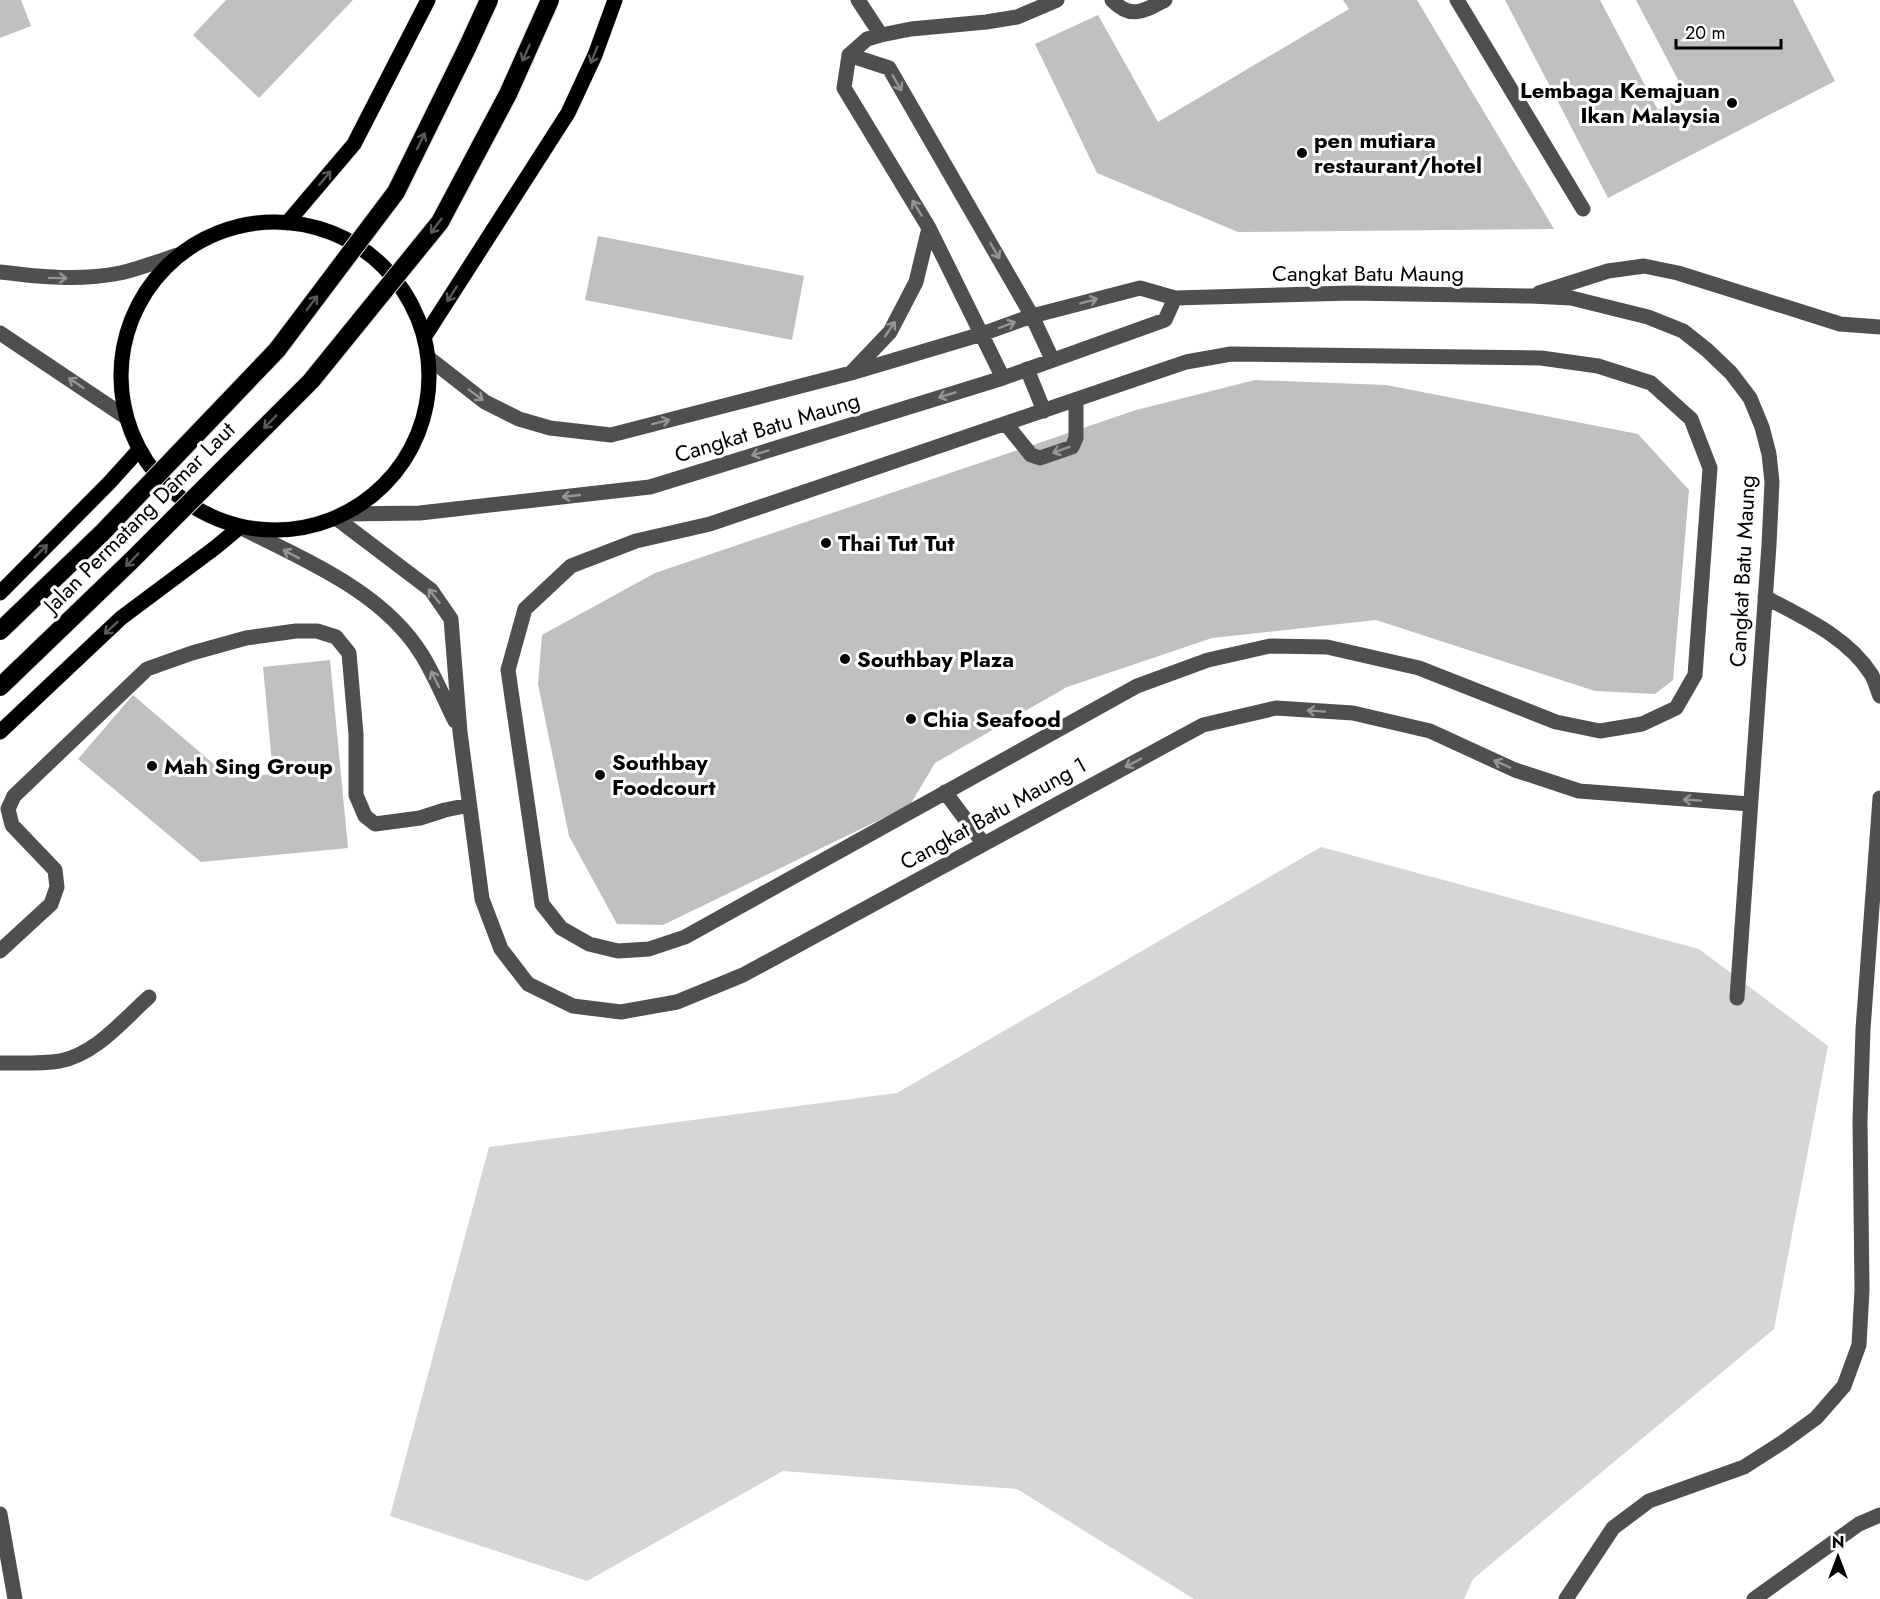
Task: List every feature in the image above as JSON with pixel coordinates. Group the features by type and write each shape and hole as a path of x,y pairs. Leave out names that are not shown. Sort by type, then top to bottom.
{"highway":[{"name":"Jalan Permatang Damar Laut","path":"0,631 103,532 277,350 396,192 489,0"},
{"name":"Jalan Permatang Damar Laut","path":"0,687 131,561 311,381 440,222 508,94 550,0"}],"main road":[{"path":"287,223 354,144 428,0"},
{"path":"425,336 568,113 595,55 615,0"},
{"path":"287,223 324,230 359,246 388,271 411,301 425,336 430,359 427,409 410,454 378,492 341,516 289,531 240,527 199,511 164,486 138,451 124,416 119,370 129,324 151,284 178,255 211,236 248,224 287,223"},
{"path":"0,593 138,451"},
{"path":"0,732 122,618 240,527"}],"street":[{"path":"858,0 881,35"},
{"path":"1003,378 929,228 844,88 849,55 867,39 911,29 1017,17 1057,0"},
{"path":"1112,0 1119,8 1128,12 1148,9 1165,0"},
{"path":"1457,0 1583,209"},
{"path":"849,55 889,68 1032,316 1052,359"},
{"path":"851,373 890,332 916,282 929,228"},
{"path":"0,272 44,278 82,278 122,273 178,255"},
{"path":"1531,296 1608,271 1644,266 1678,273 1840,324 1880,327"},
{"name":"Cangkat Batu Maung","path":"430,359 485,402 519,419 550,428 611,435 851,373 982,334 1032,316 1140,288 1175,297 1351,293 1571,298 1657,320 1683,331 1731,373 1750,398 1770,454 1772,502 1737,998"},
{"name":"Cangkat Batu Maung","path":"341,516 420,513 651,487 1003,378 1166,320 1175,297"},
{"path":"0,333 124,416"},
{"path":"1231,354 1541,358 1598,366 1651,383 1691,419 1710,468 1695,675 1676,708 1642,724 1600,731 1556,722 1419,668 1327,647 1270,646 1208,660 1137,686 685,937 649,949 618,951 589,945 561,928 542,904 508,670 525,609 571,566 636,541 710,524 1076,400 1186,362 1231,354"},
{"path":"1027,369 1044,411"},
{"path":"1006,424 1031,455 1040,458 1072,447 1076,438 1076,400"},
{"name":"Cangkat Batu Maung 1","path":"341,516 431,590 451,619 459,732 482,900 501,949 528,984 573,1006 621,1012 677,1002 743,975 1203,725 1276,708 1353,713 1430,731 1515,770 1579,791 1750,804"},
{"name":"Cangkat Batu Maung 1","path":"240,527 343,580 374,603 403,631 422,654 459,732"},
{"path":"1765,597 1818,626 1850,649 1872,675 1880,696"},
{"path":"0,951 51,904 57,887 55,870 12,825 8,810 14,796 147,669 192,653 246,638 296,631 317,631 336,637 349,653 356,734 356,795 365,816 375,824 420,818 470,805"},
{"path":"945,792 983,843"},
{"path":"1566,1599 1613,1528 1649,1501 1744,1467 1816,1418 1844,1386 1858,1345 1862,1290 1860,1120 1863,1029 1880,798"},
{"path":"0,1063 41,1063 62,1060 83,1053 149,996"},
{"path":"0,1514 15,1599"},
{"path":"1754,1599 1859,1524 1880,1515"}],"shaded area":[{"path":"1321,847 1699,949 1828,1046 1774,1329 1473,1579 1464,1599 1194,1599 1017,1489 783,1471 587,1581 390,1516 489,1147 897,1093"}],"building":[{"path":"0,0 21,0 31,26 0,38"},
{"path":"226,0 353,0 259,98 193,35"},
{"path":"1343,0 1417,0 1554,229 1238,232 1097,173 1035,44 1098,15 1158,122 1349,9"},
{"name":"Lembaga Kemajuan Ikan Malaysia","path":"1505,0 1600,0 1658,110 1686,95 1636,0 1793,0 1835,81 1608,198"},
{"path":"598,236 804,276 792,340 585,300"},
{"name":"Southbay Plaza","path":"1255,380 1386,385 1638,434 1689,490 1673,680 1655,694 1595,691 1376,620 1212,638 1067,687 935,763 910,805 663,925 617,924 569,836 538,684 542,635 655,573 1136,410"},
{"name":"Mah Sing Group","path":"330,660 348,848 201,862 78,759 133,695 230,778 273,774 263,667"}],"place":[{"name":"Lembaga Kemajuan Ikan Malaysia","path":"1732,103"},
{"name":"pen mutiara restaurant/hotel","path":"1302,153"},
{"name":"Thai Tut Tut","path":"826,543"},
{"name":"Southbay Plaza","path":"845,659"},
{"name":"Chia Seafood","path":"911,719"},
{"name":"Mah Sing Group","path":"152,766"},
{"name":"Southbay Foodcourt","path":"600,775"}]}
